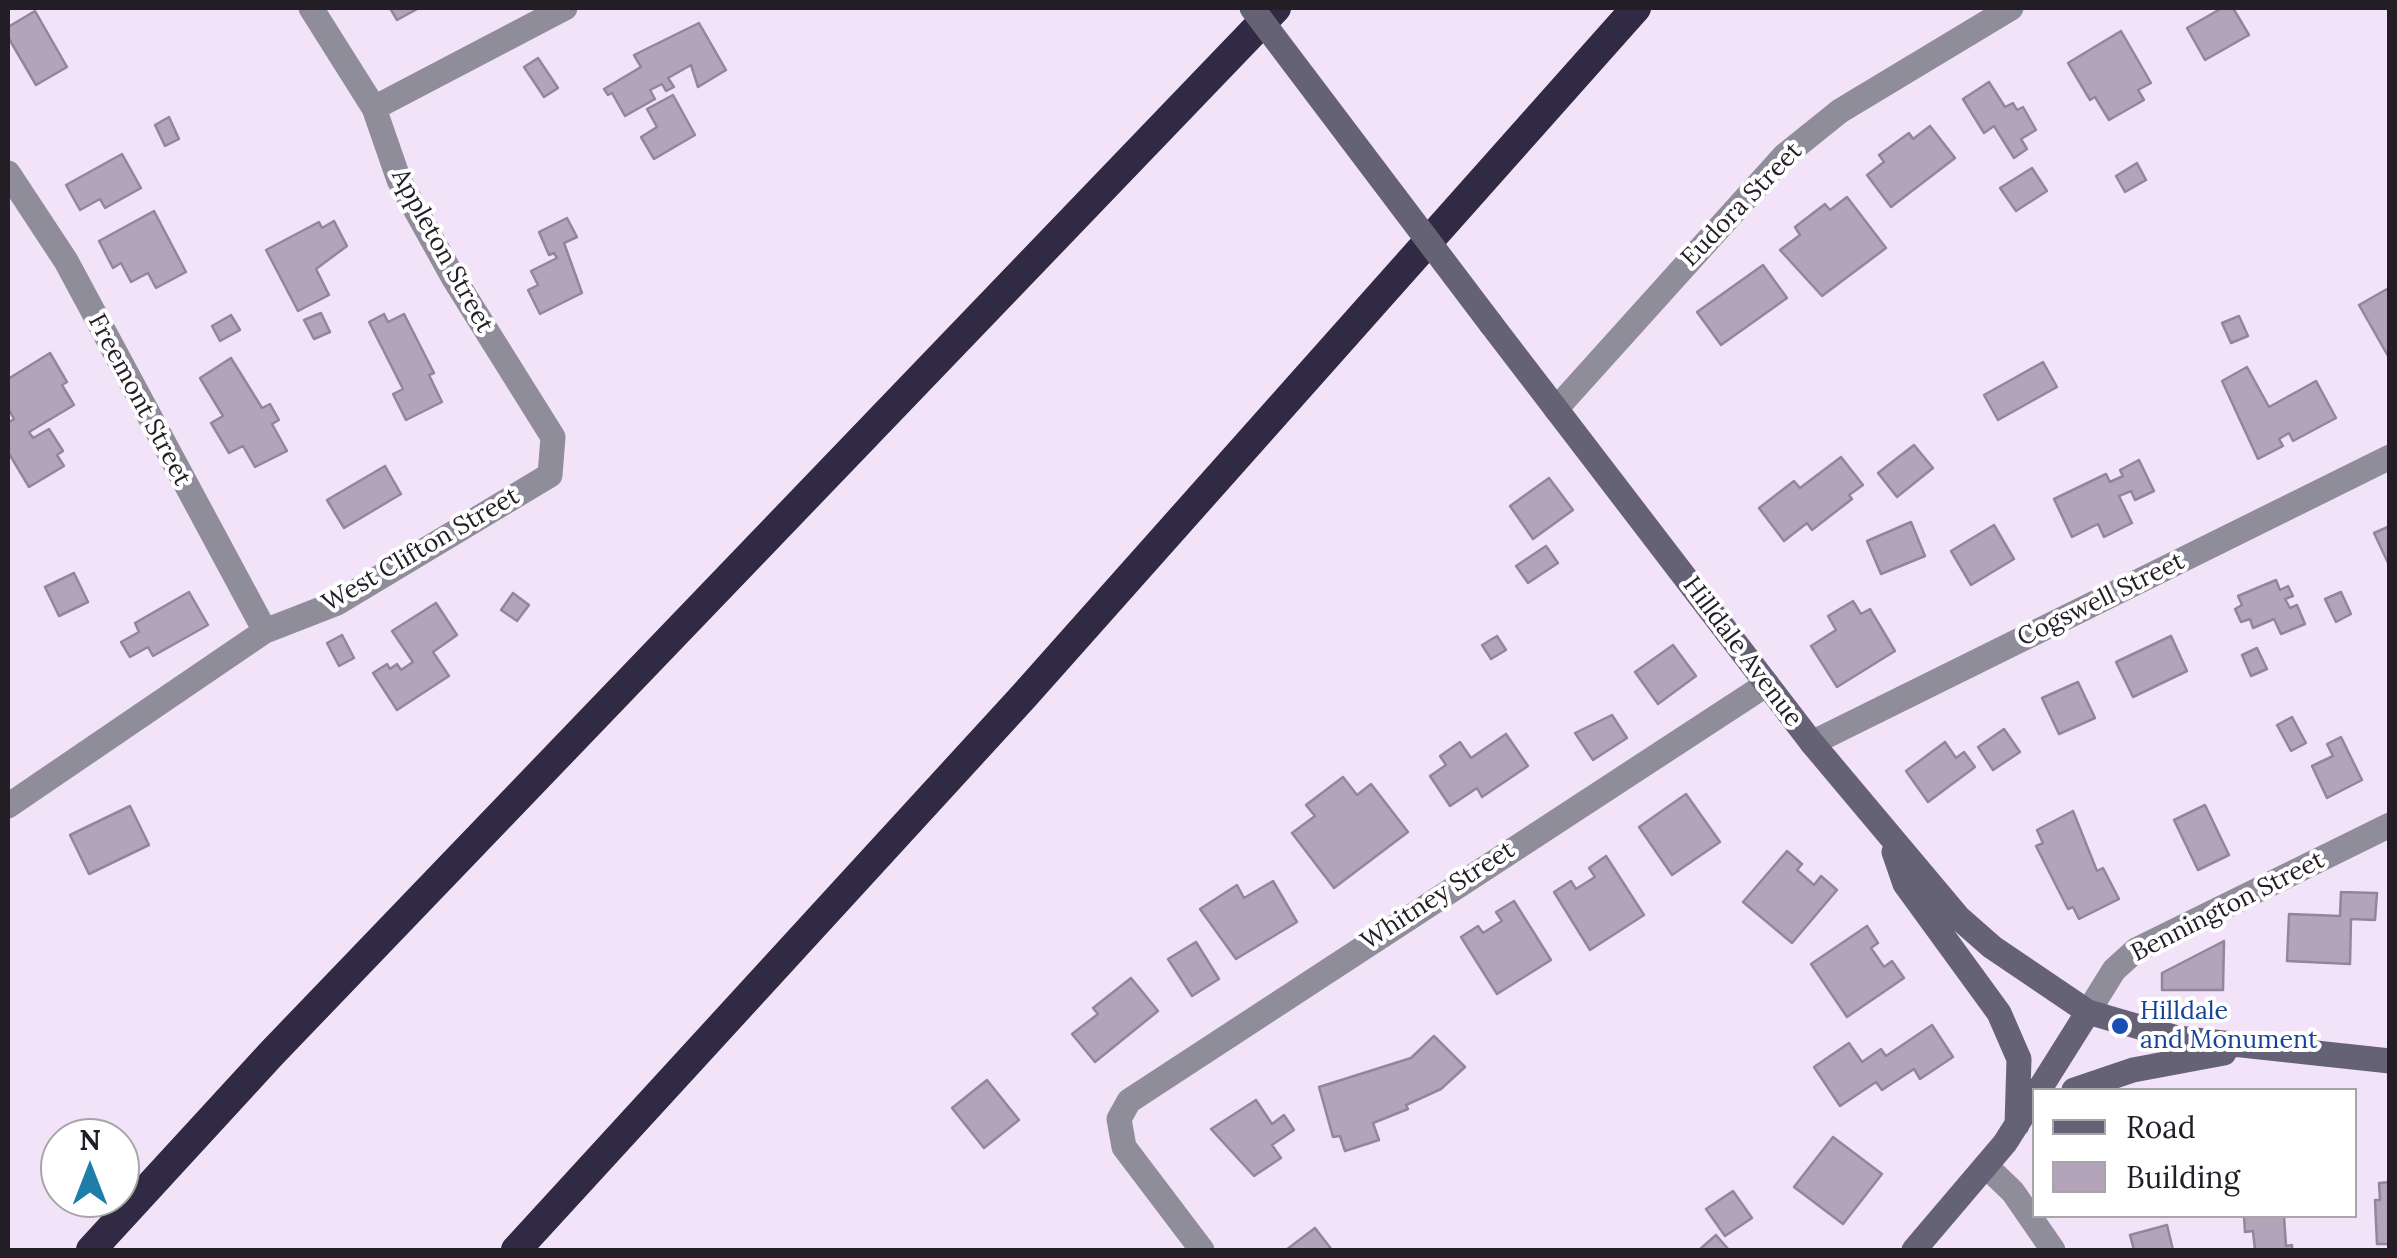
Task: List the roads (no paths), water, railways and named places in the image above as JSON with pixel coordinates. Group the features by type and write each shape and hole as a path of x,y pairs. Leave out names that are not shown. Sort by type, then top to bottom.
{"highway":[{"path":"91,1250 286,1038 1276,8"},
{"path":"516,1250 1023,697 1636,8"}],"main road":[{"name":"Hilldale Avenue","path":"1252,8 1812,743 1959,918 2088,1012 2178,1038 2247,1049 2390,1062"},
{"path":"1890,838 1905,884 1999,1013 2019,1059 2026,1120 1914,1250"},
{"path":"2039,1088 2088,1012"},
{"path":"2080,1088 2133,1070 2247,1049"}],"street":[{"name":"Appleton Street","path":"311,8 374,108 399,180 453,277 553,437"},
{"path":"374,108 565,8"},
{"name":"Eudora Street","path":"1556,409 1784,156 1840,112 2011,8"},
{"name":"Freemont Street","path":"8,173 66,261 266,630"},
{"name":"West Clifton Street","path":"8,806 266,630 337,602 550,475 553,437"},
{"name":"Cogswell Street","path":"1812,743 2390,457"},
{"name":"Whitney Street","path":"1202,1250 1124,1147 1119,1119 1123,1107 1136,1094 1767,684"},
{"name":"Bennington Street","path":"2088,1012 2107,980 2136,950 2390,825"},
{"path":"1986,1166 2013,1192 2053,1250"}],"place":[{"name":"Hilldale and Monument","path":"2120,1026"}]}
